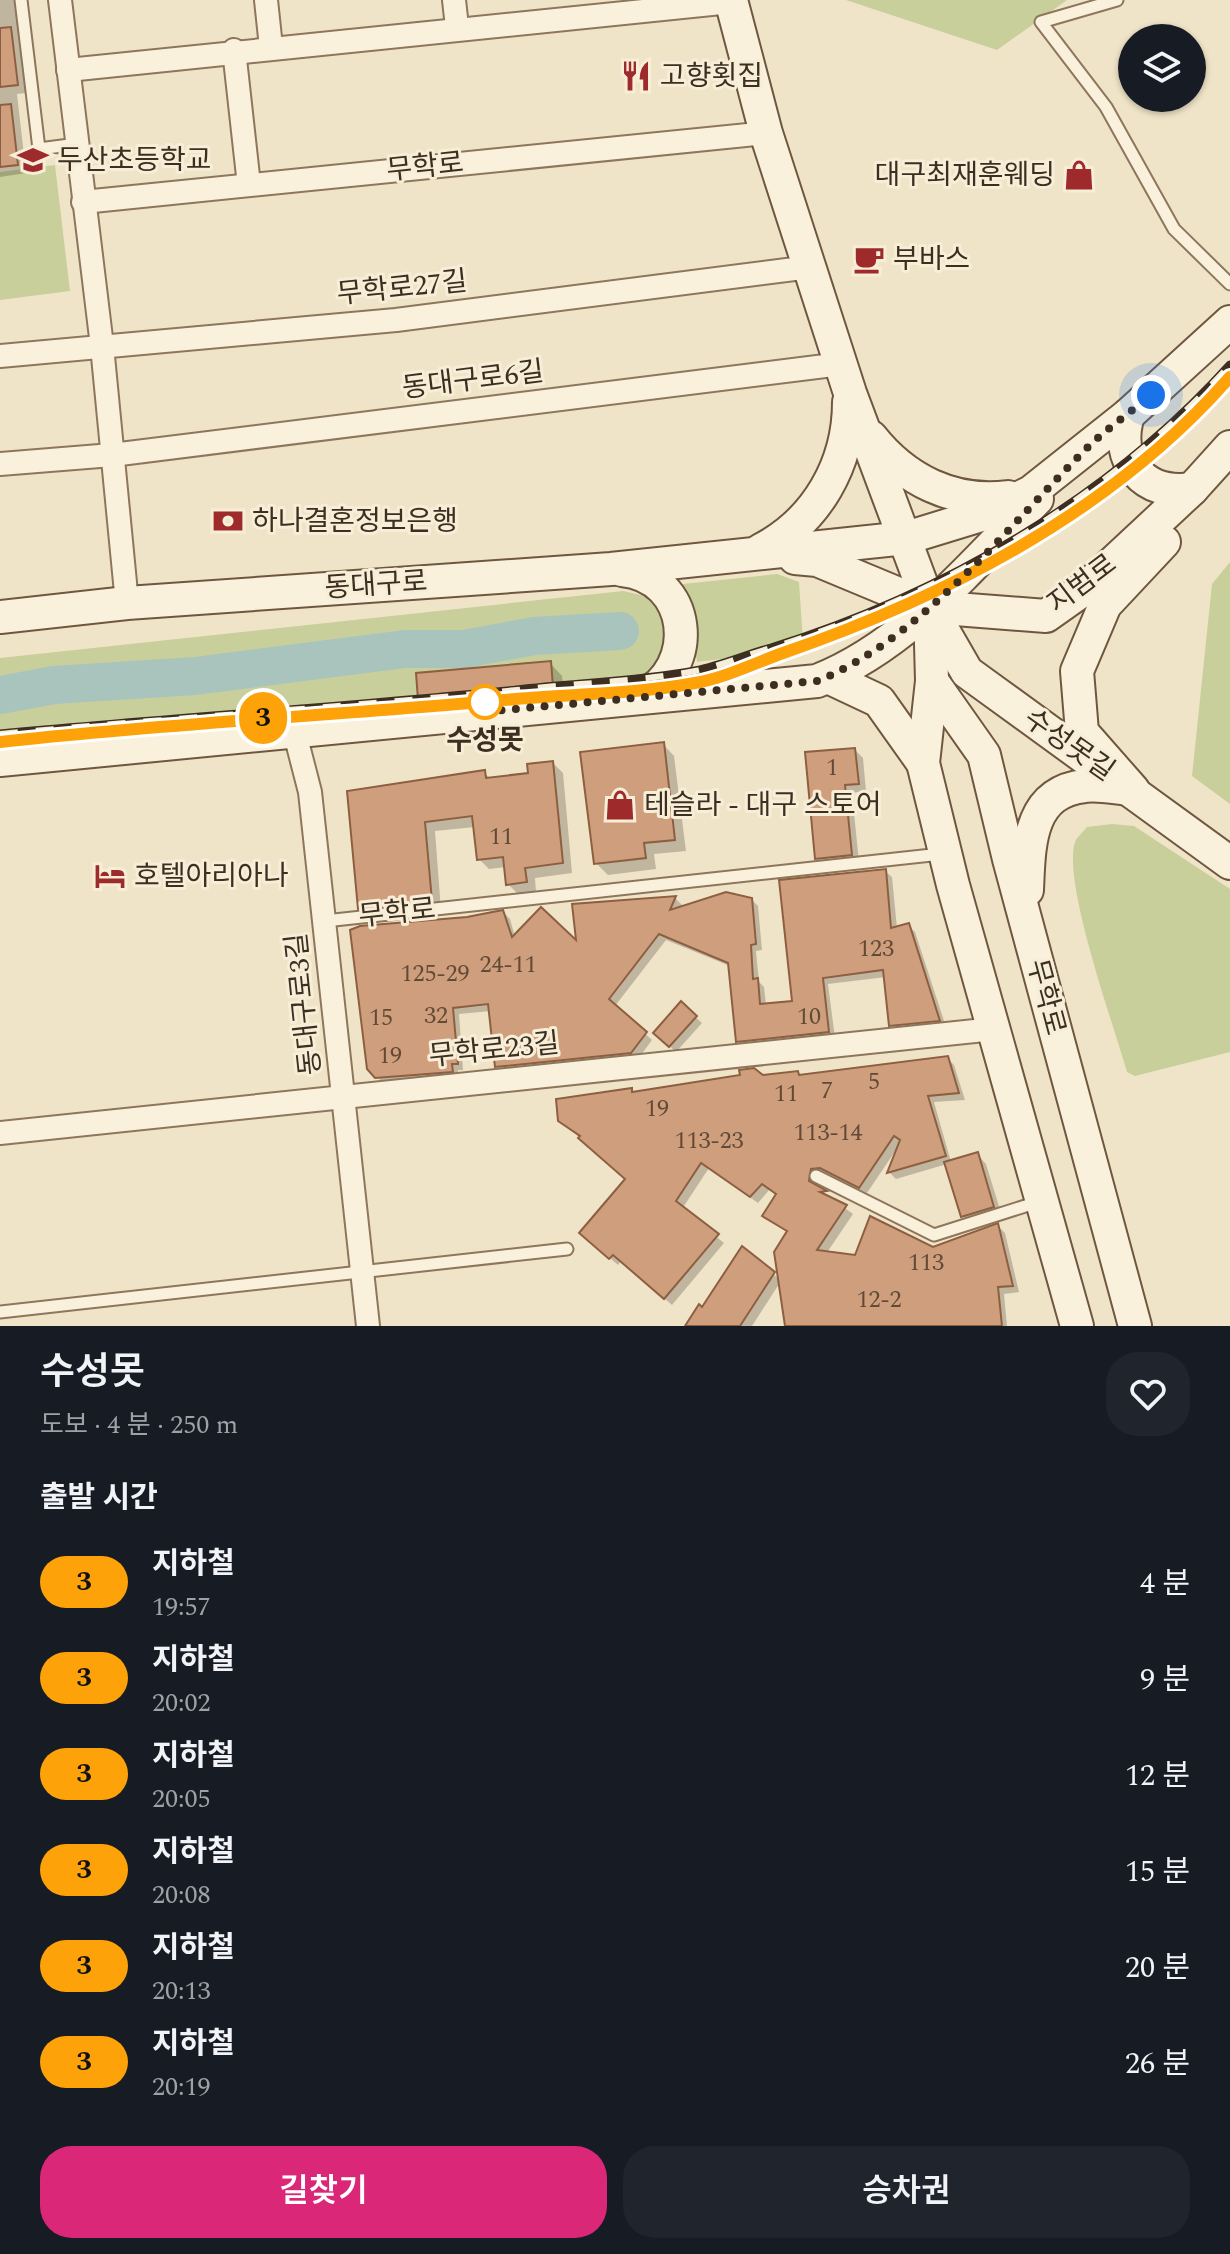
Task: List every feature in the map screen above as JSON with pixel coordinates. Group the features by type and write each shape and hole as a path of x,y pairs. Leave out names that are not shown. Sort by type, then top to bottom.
{"main road":[{"name":"무학로","path":"731,1 766,133 845,379 930,607 932,681 923,763 945,854 1077,1326"},
{"path":"752,555 906,538 991,512 1031,492 1128,415 1230,322"},
{"path":"1195,356 1230,340"},
{"path":"752,555 791,531 822,496 845,447 845,379"},
{"path":"1128,415 1124,445 1136,473 1162,489 1192,489"},
{"path":"863,427 890,461 927,485 978,498 1031,492"},
{"path":"0,760 817,681 855,666 930,607 1093,442"},
{"path":"1133,790 1082,732 1077,671 1105,605 1182,522 1230,450"},
{"name":"지범로","path":"752,555 817,560 930,607 1046,616 1087,587 1230,450"},
{"name":"동대구로","path":"0,617 127,603 611,569 752,555"},
{"path":"611,569 632,571 657,583 670,596 681,622 681,649 675,667 657,688 641,697"},
{"name":"수성못길","path":"930,607 967,672 1230,863"},
{"path":"828,677 879,701 923,763"},
{"name":"무학로","path":"932,681 984,755 1026,924 1135,1326"},
{"path":"1026,924 1029,840 1039,813 1057,796 1084,786 1133,790"}],"street":[{"path":"60,0 102,346 127,603"},
{"path":"266,0 271,47"},
{"path":"454,0 457,27"},
{"path":"68,70 234,50 731,1"},
{"path":"234,50 249,185"},
{"name":"무학로","path":"83,202 766,133"},
{"name":"무학로27길","path":"0,356 396,320 810,267"},
{"name":"동대구로6길","path":"0,464 845,379"},
{"name":"동대구로3길","path":"294,730 310,792 368,1326"},
{"name":"무학로23길","path":"0,1133 994,1029"}],"lane":[{"path":"21,0 39,149 77,144"},
{"path":"1117,0 1041,22 1106,107 1174,229 1230,284"},
{"name":"무학로","path":"325,921 945,854"},
{"path":"816,1176 934,1235 1042,1201"},
{"path":"0,1312 567,1249"}],"green space":[{"path":"846,0 1067,0 997,50"},
{"path":"55,165 70,291 0,300 0,172"},
{"path":"1230,562 1230,804 1192,776 1212,584"},
{"path":"777,574 799,582 803,641 779,652 697,662 689,606 673,585"},
{"path":"623,591 650,597 670,618 665,664 636,682 0,738 0,658"},
{"path":"1112,824 1134,826 1230,889 1230,1052 1135,1076 1127,1072 1082,920 1073,861 1075,842 1087,827"}],"building":[{"path":"11,27 18,85 0,87 0,28"},
{"path":"11,104 18,165 0,167 0,105"},
{"path":"551,661 553,687 418,700 416,673"},
{"path":"664,742 675,840 644,843 646,858 594,864 580,752"},
{"path":"855,748 859,784 845,785 852,855 815,859 805,752"},
{"path":"553,761 563,863 525,868 527,882 506,885 503,857 477,860 472,816 425,822 432,901 358,909 347,791 485,770 486,778 528,773 527,764"},
{"path":"886,869 891,928 909,923 940,1021 889,1026 883,970 823,978 829,1032 736,1042 728,963 659,934 609,999 647,1032 631,1053 495,1067 488,1004 453,1008 458,1064 452,1064 453,1072 375,1078 367,1069 350,930 360,926 467,917 503,910 512,937 541,907 576,940 572,904 676,896 670,910 726,892 752,898 756,944 751,945 753,979 758,978 760,1004 792,1001 779,880"},
{"path":"681,1001 697,1016 669,1047 653,1033"},
{"path":"948,1056 959,1093 928,1096 946,1156 887,1173 900,1140 894,1136 859,1188 820,1168 811,1169 809,1181 827,1191 820,1192 847,1205 817,1250 855,1255 870,1216 933,1247 998,1223 1013,1286 998,1287 1002,1326 785,1326 774,1252 787,1231 762,1216 776,1194 762,1184 750,1197 701,1163 676,1201 719,1234 664,1299 613,1255 609,1259 579,1233 625,1179 578,1138 580,1136 558,1121 556,1099 632,1088 632,1092 740,1075 739,1070 754,1068 763,1075 798,1071 799,1075"},
{"path":"978,1152 994,1207 961,1217 944,1162"},
{"path":"742,1246 775,1272 740,1326 685,1326 699,1304 702,1307"}],"waterway":[{"path":"0,695 54,685 195,676 405,649 464,649 534,636 620,631"}],"railway":[{"path":"0,734 628,680 714,666 835,626 898,600 1019,537 1131,458 1183,413 1230,365"}],"metro line":[{"name":"3","path":"0,742 145,726 458,705 697,683 899,610 1035,538 1111,485 1153,451 1195,416 1230,377"}],"place":[{"name":"고향횟집","path":"636,76"},
{"name":"두산초등학교","path":"33,160"},
{"name":"대구최재훈웨딩","path":"1079,175"},
{"name":"부바스","path":"869,259"},
{"name":"하나결혼정보은행","path":"228,521"},
{"name":"수성못","path":"485,702"},
{"name":"테슬라 - 대구 스토어","path":"620,805"},
{"name":"호텔아리아나","path":"110,876"}],"route":[{"path":"485,702 483,712 817,681 855,666 930,607 1093,442 1151,395"}]}
